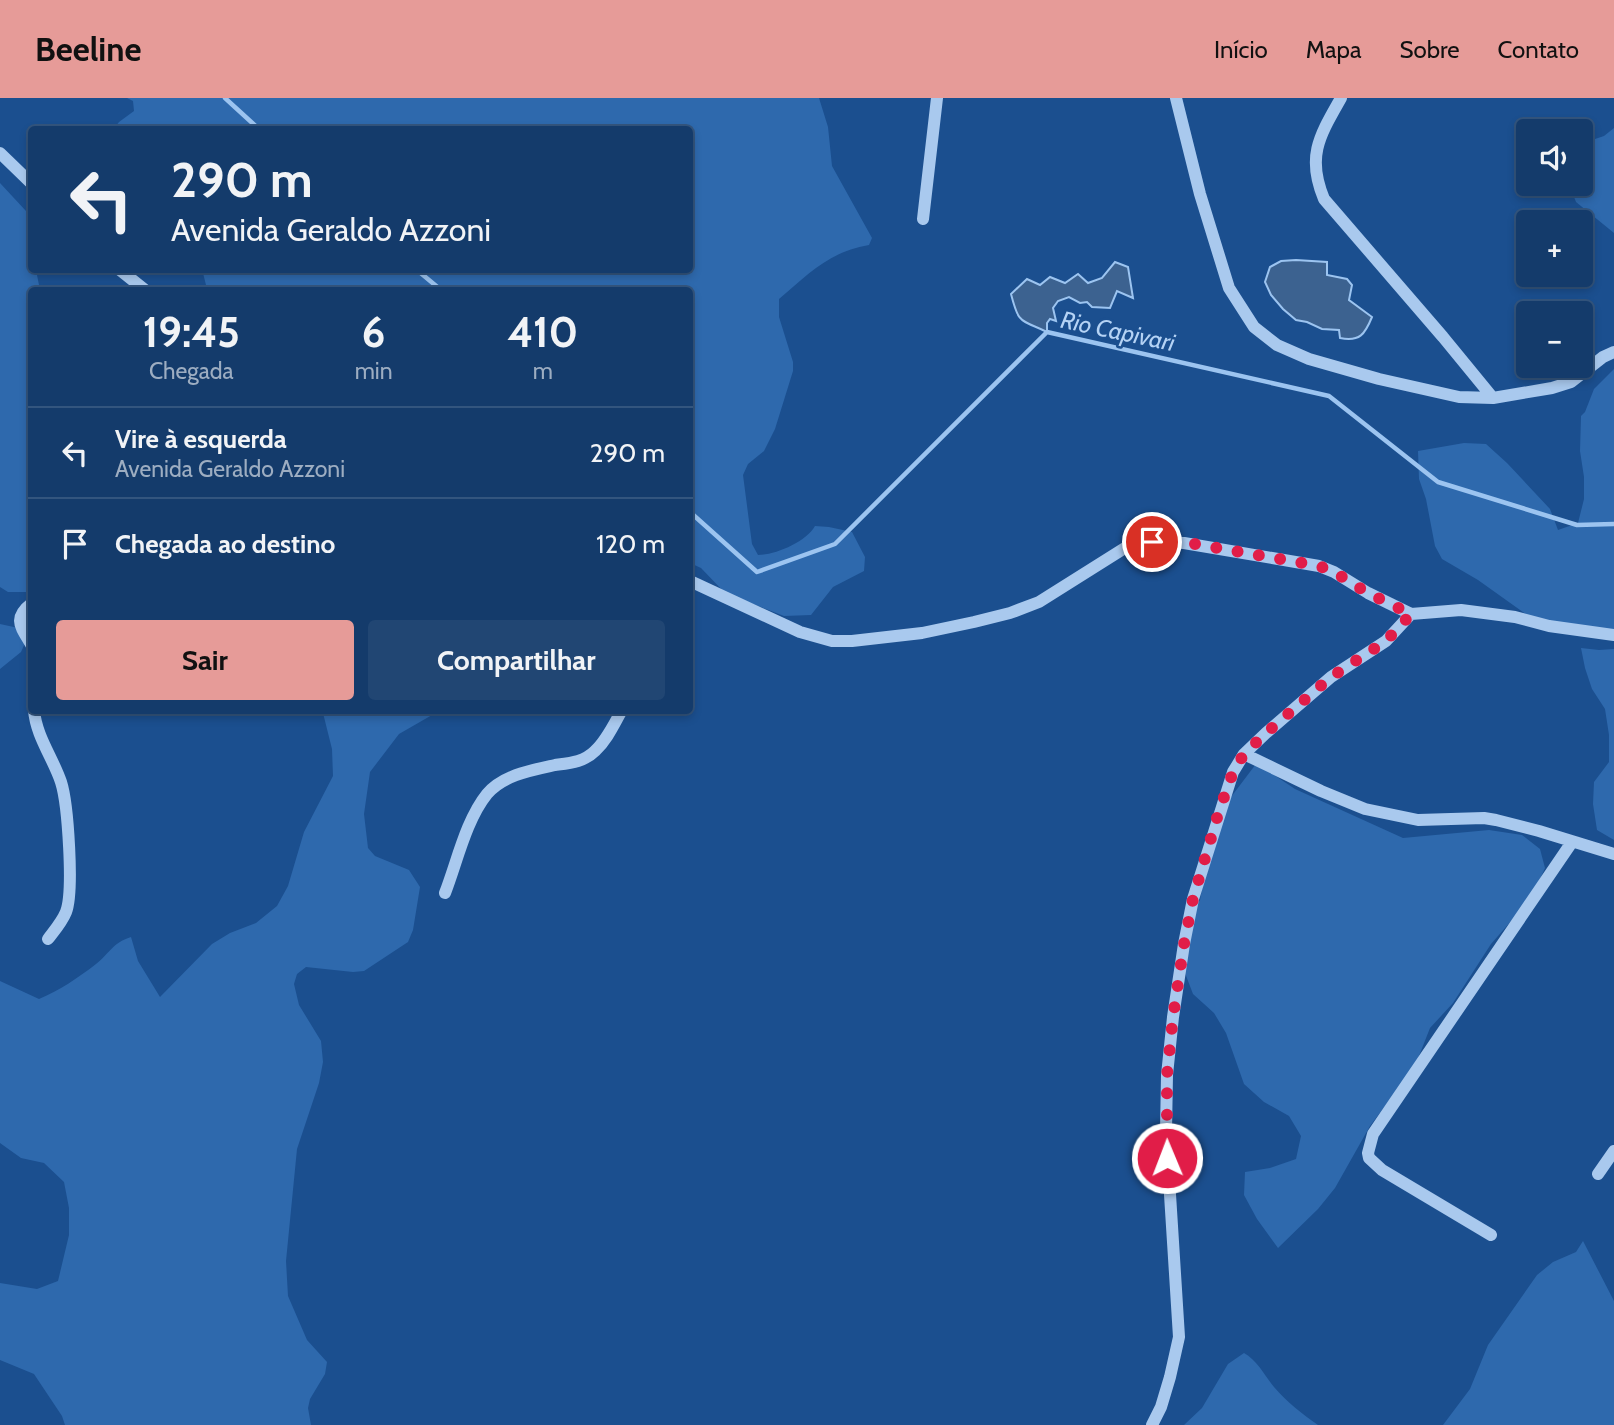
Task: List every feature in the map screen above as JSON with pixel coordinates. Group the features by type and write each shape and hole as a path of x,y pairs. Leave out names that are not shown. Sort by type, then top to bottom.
{"street":[{"path":"923,219 937,98"},
{"path":"1176,98 1200,194 1229,288 1254,327 1277,345 1309,359 1379,379 1459,397 1493,398 1571,382 1603,357 1614,352"},
{"path":"1341,98 1320,136 1317,150 1317,181 1324,199 1493,398"},
{"path":"0,153 28,180"},
{"path":"124,273 141,287"},
{"path":"693,586 800,632 832,640 852,641 922,633 1010,613 1039,602 1128,546 1166,541 1319,566 1411,614 1461,610 1614,635"},
{"path":"28,606 20,618 20,627 28,640"},
{"path":"1152,1425 1161,1407 1179,1337 1166,1131 1167,1075 1173,1017 1193,899 1219,811 1233,772 1244,754 1331,677 1386,641 1411,614"},
{"path":"35,714 38,729 61,782 68,826 69,895 66,910 48,939"},
{"path":"446,893 472,818 488,793 507,779 533,769 581,761 600,745 619,714"},
{"path":"1244,754 1365,809 1418,820 1496,820 1614,854"},
{"path":"1491,1236 1382,1170 1369,1157 1369,1148 1373,1134 1572,842"},
{"path":"1598,1174 1614,1151"}],"shaded area":[{"path":"127,98 819,98 828,127 832,166 872,238 869,245 842,253 820,265 779,299 779,317 793,362 793,371 775,429 764,451 748,464 743,475 752,544 758,555 773,553 790,546 805,537 815,526 829,527 852,532 865,557 864,571 833,587 811,615 784,616 725,593 701,568 693,564 693,287 205,287 203,273 693,273 693,126 116,126 134,111 133,101"},
{"path":"1614,128 1614,233 1593,216 1593,210 1586,210 1576,202 1574,196 1593,196 1593,140 1604,136"},
{"path":"0,183 26,211 28,273 37,273 39,287 28,287 28,590 8,592 0,587"},
{"path":"1281,261 1327,262 1327,275 1347,279 1352,285 1349,300 1372,317 1361,335 1352,339 1340,338 1339,330 1322,329 1296,320 1283,309 1271,295 1265,282 1270,267"},
{"path":"1115,262 1128,267 1133,298 1117,291 1110,308 1092,307 1087,302 1080,303 1069,297 1058,301 1053,308 1056,321 1050,319 1047,332 1022,320 1016,311 1011,294 1027,279 1040,285 1050,277 1065,283 1078,274 1088,283 1102,278"},
{"path":"1614,369 1614,638 1551,632 1478,580 1442,559 1435,546 1426,499 1419,479 1418,451 1464,443 1486,444 1550,509 1558,530 1578,523 1584,499 1580,451 1581,416 1594,389"},
{"path":"0,624 23,629 28,636 21,652 0,669"},
{"path":"1581,648 1614,649 1614,840 1597,830 1593,804 1594,782 1609,762 1609,735 1605,709 1592,689"},
{"path":"323,714 434,714 399,734 370,772 364,814 368,848 375,856 409,870 420,887 413,930 408,942 364,971 306,967 297,974 294,984 299,1005 321,1041 323,1062 319,1083 297,1149 286,1261 288,1296 307,1340 327,1362 325,1374 310,1399 308,1408 311,1425 65,1425 62,1416 34,1374 0,1360 0,1283 37,1289 58,1281 69,1235 69,1208 64,1182 44,1163 21,1158 0,1143 0,981 39,999 76,979 115,945 131,937 138,961 160,997 212,944 230,933 256,923 277,906 288,886 304,832 333,776 332,749"},
{"path":"1259,760 1268,771 1295,789 1403,838 1489,830 1522,835 1540,849 1545,868 1532,897 1491,944 1453,1003 1430,1028 1415,1066 1370,1126 1335,1188 1318,1209 1278,1248 1244,1195 1245,1172 1270,1168 1296,1159 1301,1136 1289,1116 1264,1102 1244,1084 1226,1033 1214,1013 1193,994 1185,973 1186,920 1200,900 1212,838 1231,797"},
{"path":"1583,1241 1614,1301 1614,1425 1443,1425 1470,1389 1488,1345 1537,1275 1553,1262 1576,1252"},
{"path":"1244,1353 1257,1364 1284,1398 1318,1425 1184,1425 1202,1408 1228,1364"}],"waterway":[{"name":"Rio Capivari","path":"225,98 256,126"},
{"name":"Rio Capivari","path":"421,273 437,287"},
{"name":"Rio Capivari","path":"693,515 757,572 835,544 1047,332 1329,396 1438,482 1577,525 1614,524"}],"route":[{"path":"1152,542 1184,542 1319,566 1411,614 1386,641 1331,677 1266,733 1244,754 1233,772 1193,899 1184,944 1167,1075 1167,1158"}]}
